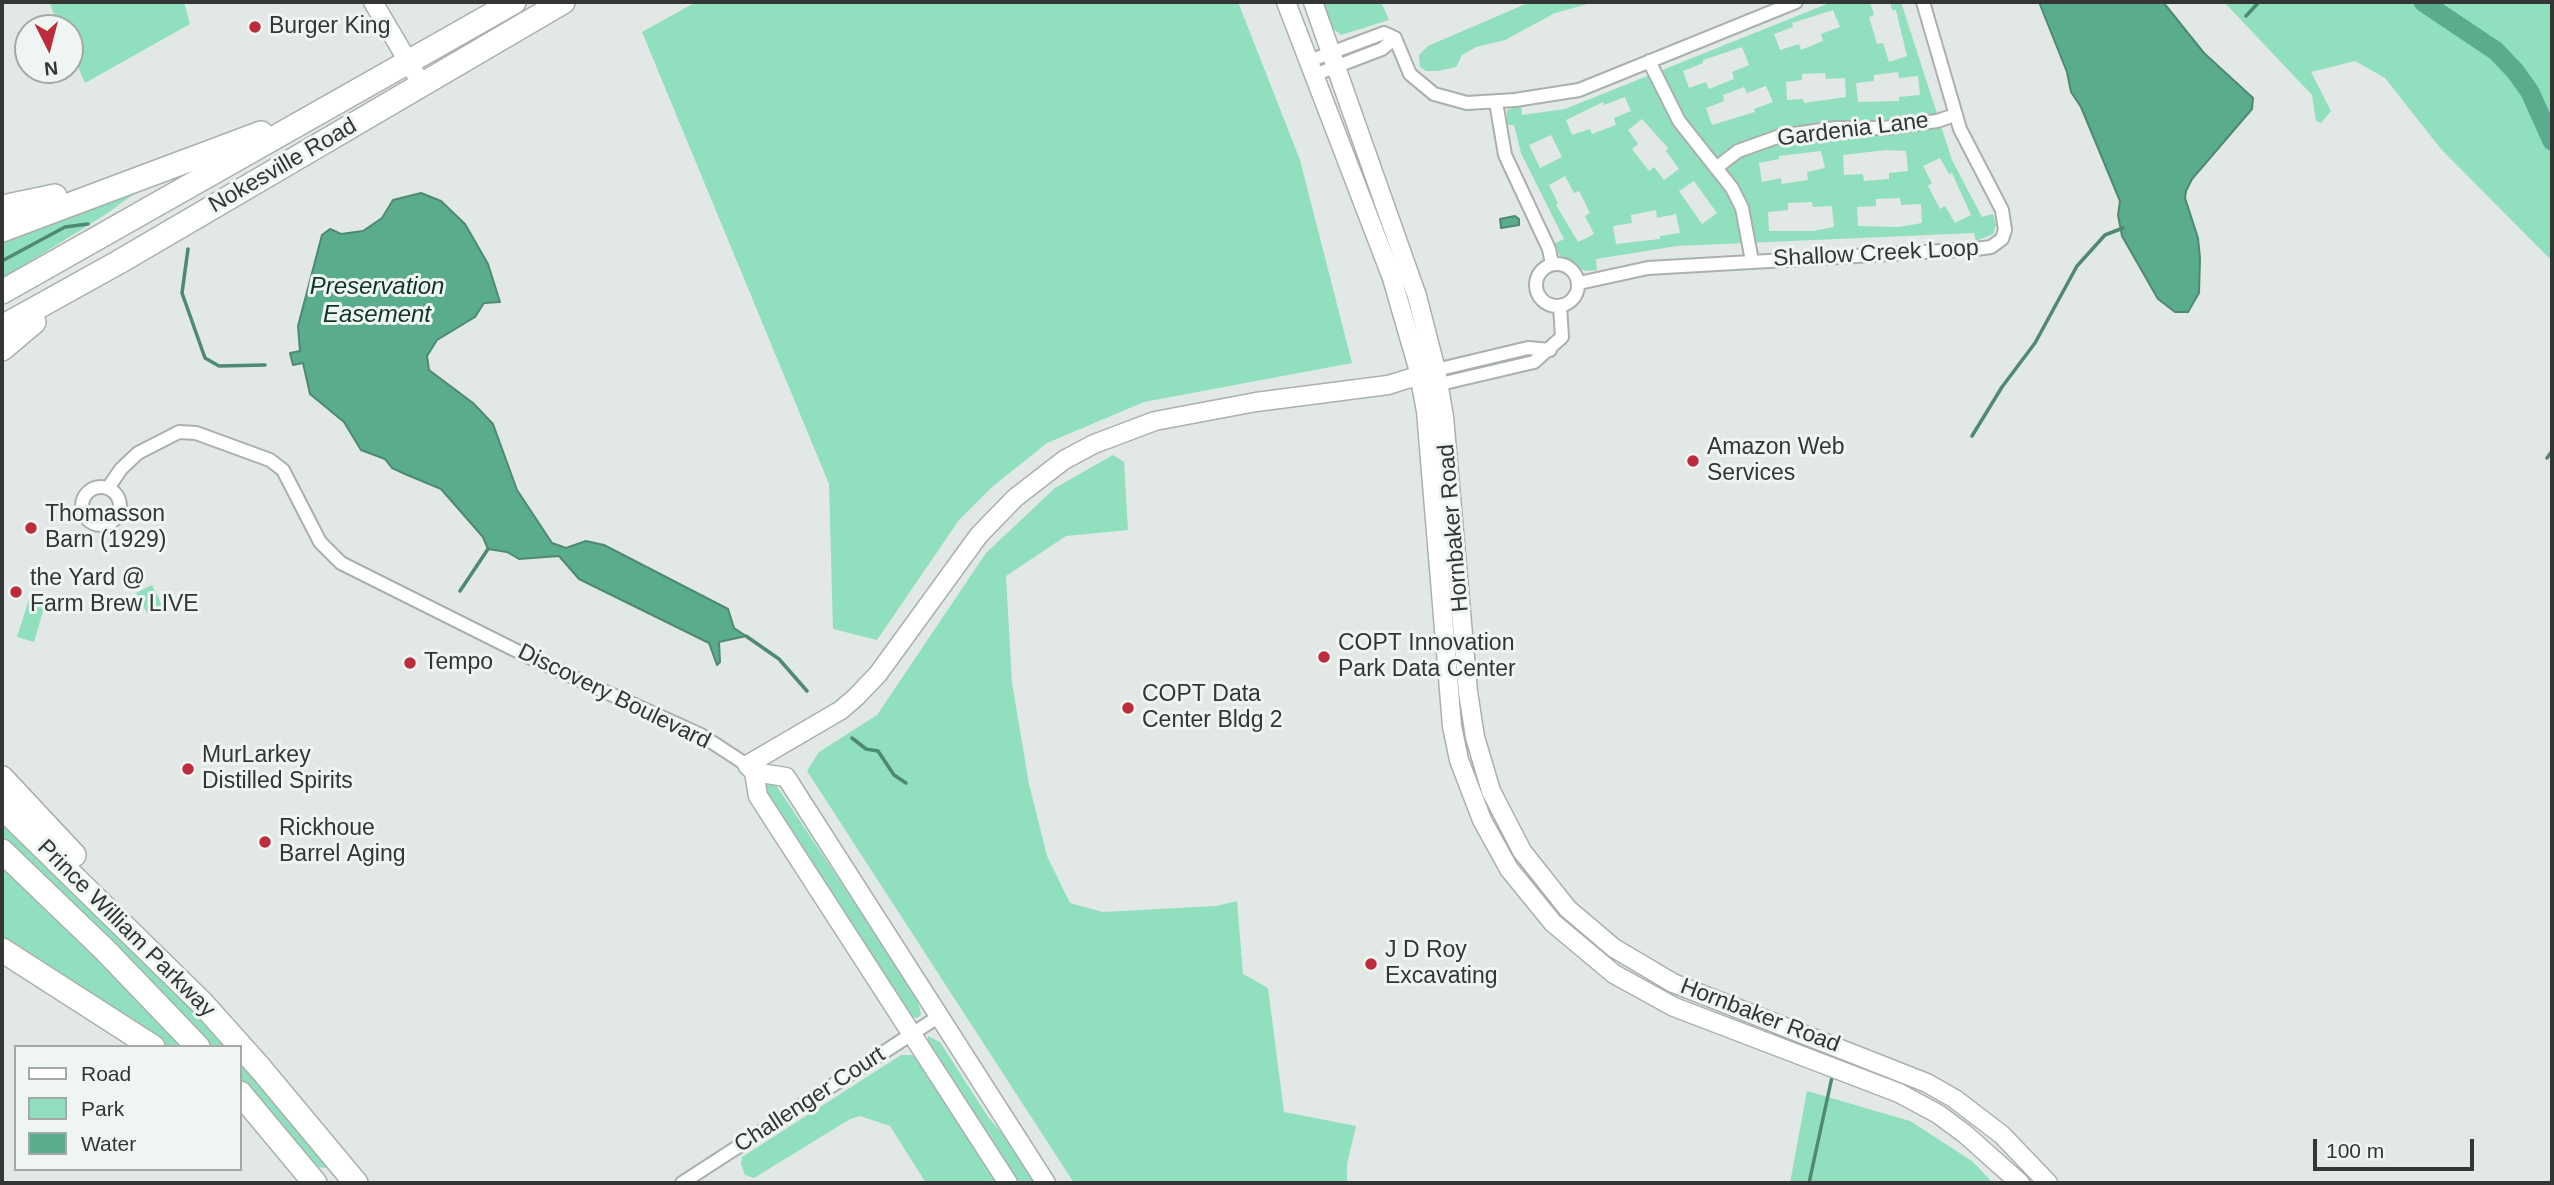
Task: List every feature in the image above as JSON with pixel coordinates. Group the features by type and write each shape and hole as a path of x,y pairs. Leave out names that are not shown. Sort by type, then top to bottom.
{"highway":[{"name":"Nokesville Road","path":"2,292 514,2"},
{"name":"Nokesville Road","path":"2,327 119,262 563,2"},
{"path":"2,309 391,88 404,75 409,61"},
{"path":"2,230 328,107"},
{"path":"2,207 153,171"},
{"path":"2,349 31,324 119,262"},
{"path":"2,778 120,904 202,1003"},
{"name":"Prince William Parkway","path":"2,807 202,1003 240,1045"},
{"name":"Prince William Parkway","path":"2,851 106,950 196,1045"},
{"path":"7,956 150,1045"},
{"name":"Prince William Parkway","path":"242,1048 356,1183"},
{"path":"242,1095 313,1183"},
{"path":"242,1113 313,1183"}],"main road":[{"path":"373,2 422,85"},
{"name":"Hornbaker Road","path":"1286,2 1429,379 1452,726 1459,760 1482,820 1509,869 1527,893 1577,945 1641,991 1735,1031 1899,1093 1938,1114 1965,1134 2020,1183"},
{"name":"Hornbaker Road","path":"1313,2 1417,296 1475,737 1491,791 1516,841 1537,873 1588,929 1674,983 1927,1083 1955,1099 2002,1135 2048,1183"},
{"path":"1008,1183 758,796 750,768 841,710 856,697 878,674 973,543 1015,498 1064,460 1094,444 1154,421 1216,409 1429,379"},
{"name":"Discovery Boulevard","path":"750,768 786,777 1046,1183"},
{"path":"1735,1031 1744,1010"}],"street":[{"path":"1312,68 1335,59 1382,49 1395,38 1410,74 1434,94 1467,103 1496,102 1579,90 1796,2"},
{"name":"Shallow Creek Loop","path":"1579,283 1648,268 1991,247 2002,239 2005,230 2002,210 1955,115 1923,2"},
{"path":"1649,61 1679,121 1716,168 1742,208 1752,261"},
{"path":"1496,102 1505,155 1549,249 1552,264"},
{"name":"Gardenia Lane","path":"1716,168 1738,151 1780,136 1836,128 1885,128 1937,121 1955,115"},
{"path":"1552,264 1568,266 1579,283 1572,301 1560,306 1546,304 1536,289 1539,274 1552,264"},
{"path":"1429,379 1528,348 1550,350 1562,337 1560,306"},
{"name":"Discovery Boulevard","path":"108,488 121,469 138,453 179,432 196,433 270,460 283,470 325,549 341,563 575,679 701,735 750,768"},
{"name":"Challenger Court","path":"682,1183 938,1017"}],"green space":[{"path":"49,2 184,2 190,24 85,83 84,14 54,14"},
{"path":"696,2 1238,2 1300,160 1352,363 1144,402 1047,443 992,487 959,520 877,640 833,629 829,484 642,32"},
{"path":"1322,2 1381,2 1389,20 1341,35 1331,27"},
{"path":"1530,2 1595,2 1555,13 1505,40 1476,47 1462,55 1456,67 1426,71 1420,67 1419,55 1428,46"},
{"path":"1832,2 1870,2 1874,15 1869,17 1877,44 1883,43 1889,62 1907,56 1896,10 1892,10 1890,2 1901,2 1952,160 1982,217 1993,214 1996,225 1993,234 1976,241 1974,233 1677,246 1596,259 1597,270 1585,271 1560,256 1554,244 1564,239 1521,153 1514,125 1506,125 1507,110 1521,105 1522,115 1565,109","holes":["1833,10 1840,27 1821,34 1823,41 1801,50 1799,44 1780,50 1774,34 1793,27 1792,23","1742,47 1749,65 1732,72 1734,79 1709,89 1706,82 1689,88 1683,71 1703,63 1703,60","1898,72 1899,78 1918,76 1920,95 1899,97 1899,101 1858,102 1856,83 1874,81 1874,75","1825,73 1826,79 1845,78 1846,97 1804,103 1803,99 1787,100 1786,82 1802,80 1802,74","1766,86 1773,102 1754,109 1755,112 1712,125 1706,108 1724,101 1723,95 1744,87 1747,93","1625,97 1631,111 1614,118 1616,125 1592,134 1590,129 1572,135 1566,120 1603,102 1604,105","1642,119 1668,148 1666,151 1679,169 1664,180 1654,167 1649,171 1632,149 1638,144 1628,130","1551,135 1562,157 1540,168 1529,145","1886,150 1906,151 1908,171 1889,173 1889,179 1864,181 1863,174 1844,175 1843,155","1821,151 1825,168 1807,172 1808,180 1782,184 1781,178 1762,182 1759,163 1779,159 1779,156","1940,158 1949,174 1952,173 1971,215 1955,223 1945,206 1940,209 1928,186 1932,183 1923,166","1565,176 1574,193 1579,191 1590,213 1585,216 1594,234 1578,242 1556,205 1558,203 1549,185","1694,181 1717,213 1702,224 1679,191","1900,198 1901,205 1921,204 1922,223 1899,227 1858,226 1857,207 1876,206 1876,199","1812,202 1813,207 1832,206 1834,227 1813,231 1769,231 1768,212 1788,210 1788,203","1656,210 1657,218 1676,214 1680,233 1660,236 1660,239 1616,244 1613,226 1632,223 1631,215"]},
{"path":"2224,2 2552,2 2552,261 2441,149 2385,78 2355,61 2311,72 2331,111 2321,123 2316,121 2312,95"},
{"path":"148,184 106,214 2,279 2,239"},
{"path":"1113,455 1124,462 1128,530 1066,536 1006,576 1012,683 1029,784 1047,856 1070,903 1103,912 1216,906 1237,901 1243,974 1268,988 1284,1112 1356,1126 1347,1164 1347,1183 1074,1183 807,771 819,752 877,715 986,553 1055,488"},
{"path":"152,585 162,605 147,613 136,593"},
{"path":"29,599 45,604 34,642 17,637"},
{"path":"766,779 776,785 917,997 921,1015 917,1018 911,1017 764,797"},
{"path":"2,820 59,873 228,1045 205,1045 2,844"},
{"path":"2,868 106,967 180,1045 163,1045 2,941"},
{"path":"928,1036 940,1042 988,1117 1039,1183 1016,1183 927,1047"},
{"path":"901,1055 913,1055 923,1065 999,1183 926,1183 890,1126 860,1116 850,1119 754,1178 745,1175 741,1164 742,1157"},
{"path":"242,1060 327,1164 326,1168 316,1167 242,1085"},
{"path":"1807,1091 1910,1121 1972,1161 1993,1183 1790,1183"}],"water":[{"path":"2039,2 2163,2 2204,53 2253,98 2252,109 2192,179 2186,191 2185,198 2198,238 2200,258 2199,293 2188,312 2175,312 2158,299 2122,236 2118,215 2120,201 2081,107 2071,92 2067,72"},
{"name":"Preservation Easement","path":"421,193 441,201 465,224 488,264 500,302 484,303 475,317 437,340 427,356 429,370 473,403 493,424 517,490 552,543 566,548 586,541 604,545 728,609 734,628 746,636 719,642 720,662 717,665 709,643 579,579 559,556 519,559 507,552 488,549 483,537 441,489 392,468 385,459 361,450 344,422 310,394 303,363 293,365 290,353 300,351 298,326 322,235 330,229 341,234 363,231 382,218 393,200"},
{"path":"1515,216 1519,219 1519,225 1501,228 1500,219"}],"waterway":[{"path":"2246,16 2259,2"},
{"path":"2423,2 2496,51 2515,71 2530,92 2552,141"},
{"path":"2,261 65,227 88,224"},
{"path":"1972,436 2002,387 2035,343 2077,266 2105,235 2123,228"},
{"path":"188,249 182,293 205,358 219,366 265,365"},
{"path":"2547,458 2552,451"},
{"path":"460,591 488,549"},
{"path":"746,636 779,659 807,691"},
{"path":"852,738 866,749 878,751 894,775 906,783"},
{"path":"1809,1183 1832,1077"}],"place":[{"name":"Burger King","path":"255,27"},
{"name":"Amazon Web Services","path":"1693,461"},
{"name":"Thomasson Barn (1929)","path":"31,528"},
{"name":"the Yard @ Farm Brew LIVE","path":"16,592"},
{"name":"COPT Innovation Park Data Center","path":"1324,657"},
{"name":"Tempo","path":"410,663"},
{"name":"COPT Data Center Bldg 2","path":"1128,708"},
{"name":"MurLarkey Distilled Spirits","path":"188,769"},
{"name":"Rickhoue Barrel Aging","path":"265,842"},
{"name":"J D Roy Excavating","path":"1371,964"}]}
